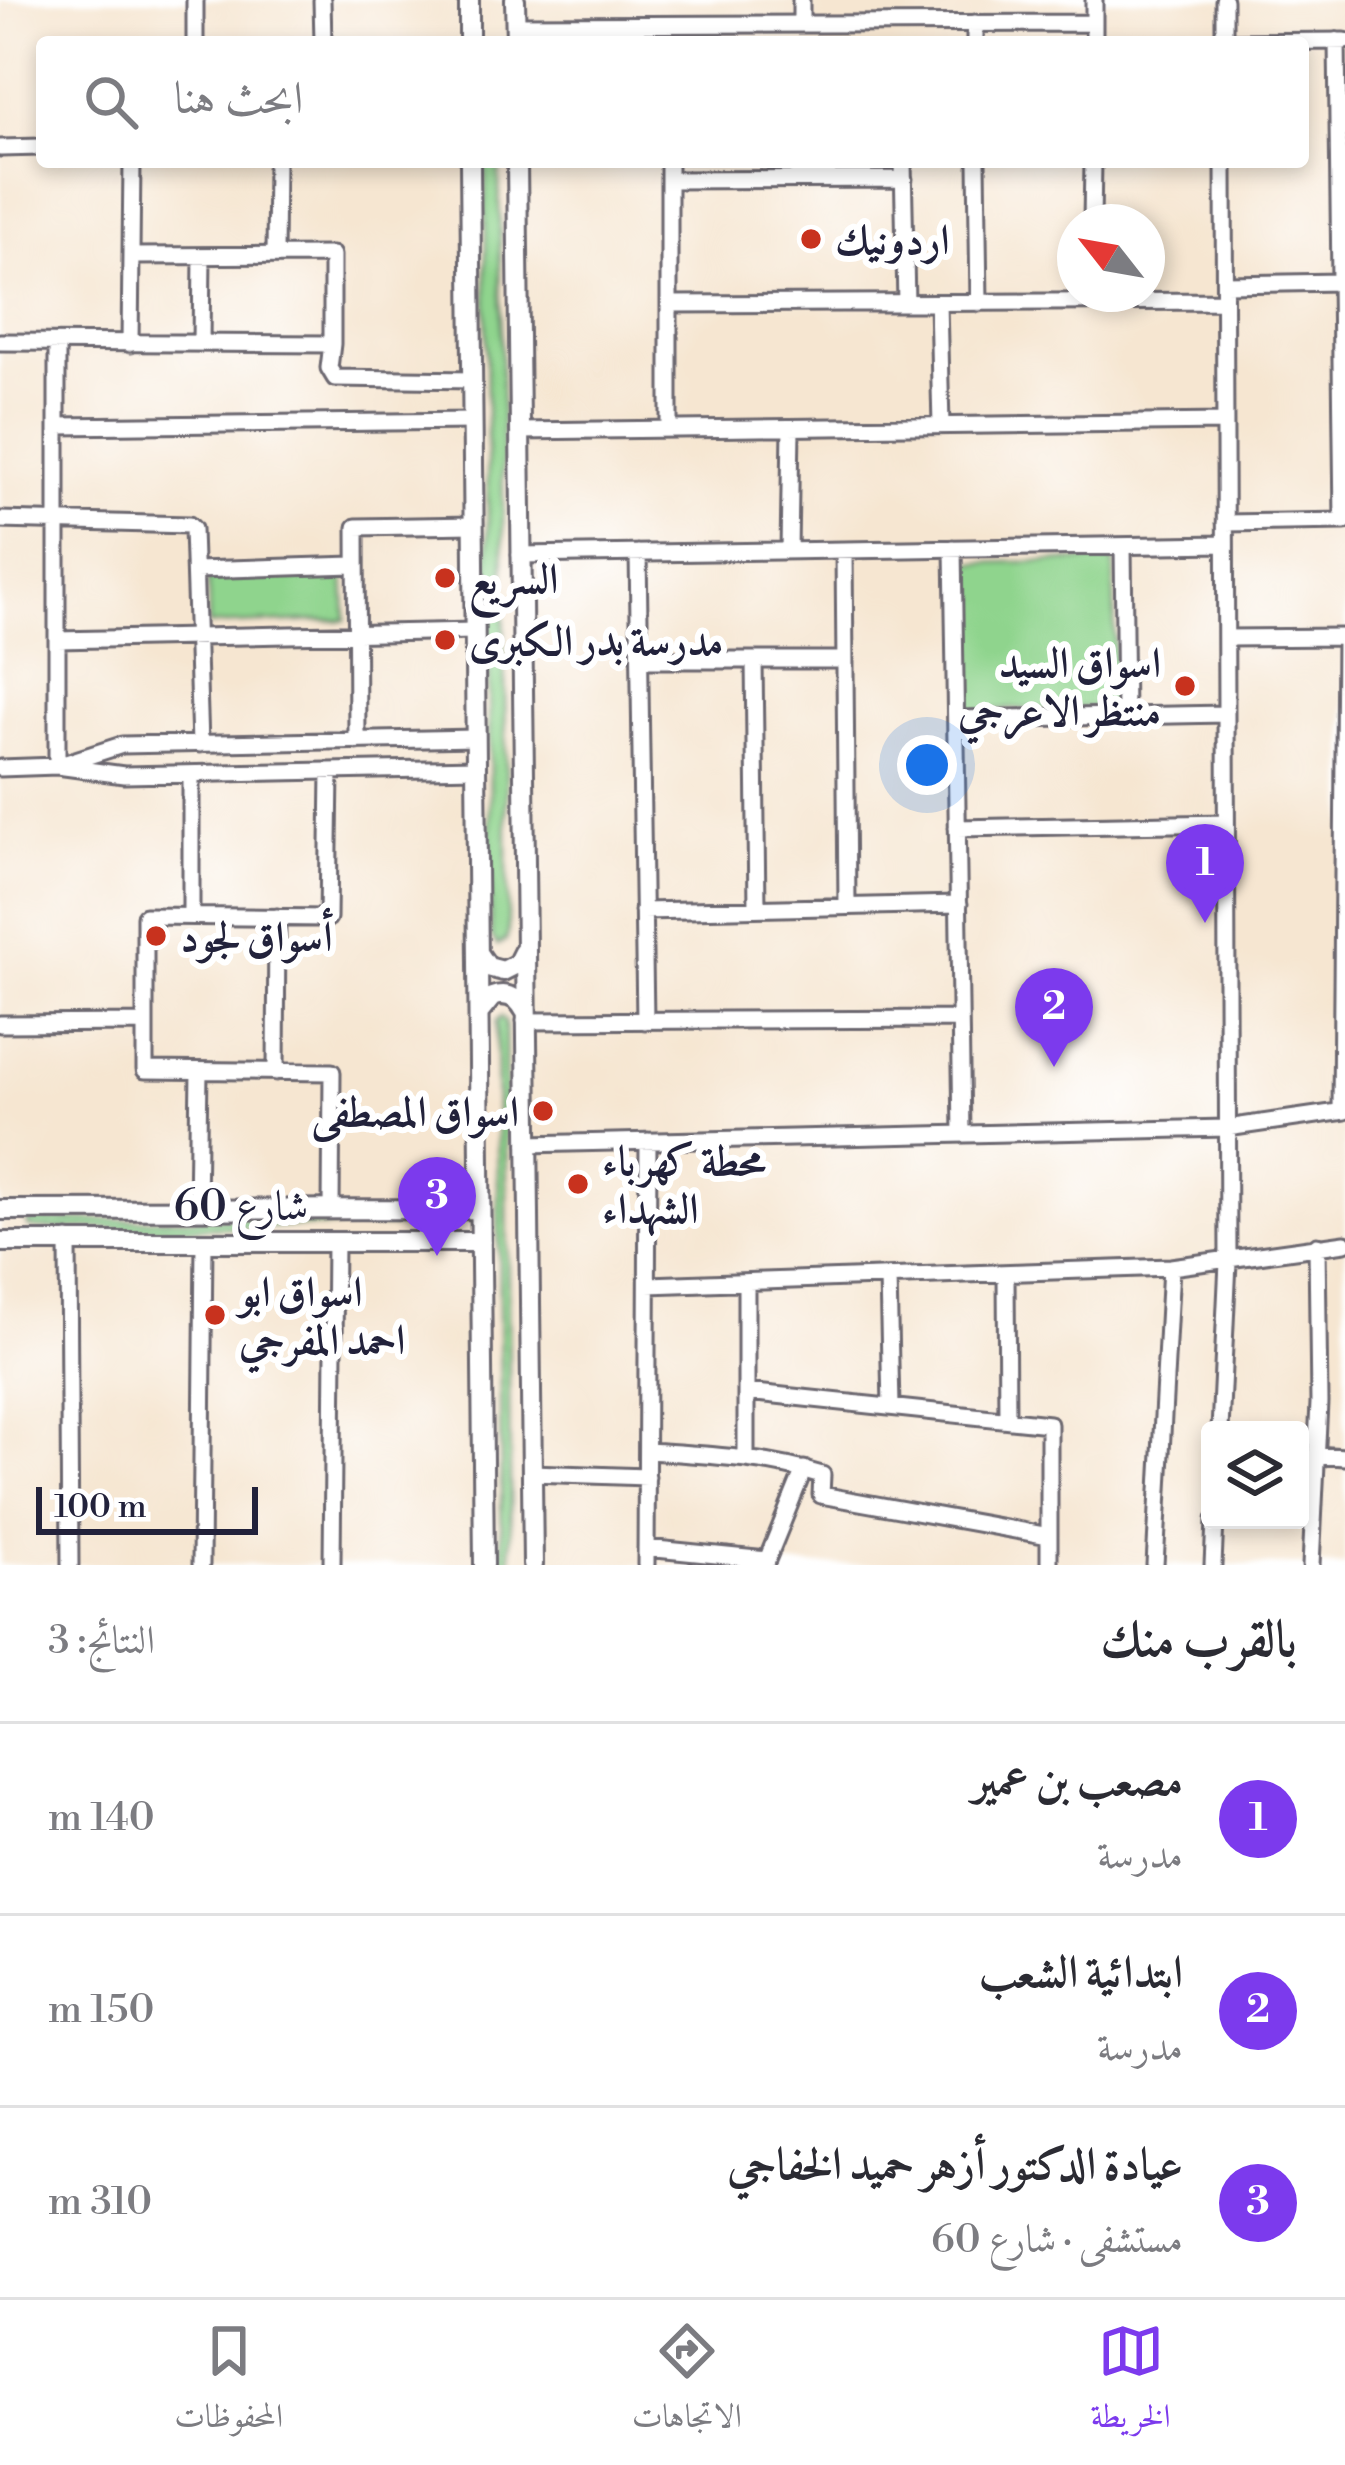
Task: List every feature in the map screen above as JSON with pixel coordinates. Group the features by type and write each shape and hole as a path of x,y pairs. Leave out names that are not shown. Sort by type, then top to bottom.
{"main road":[{"path":"469,8 484,0"},
{"path":"499,0 515,20"},
{"path":"470,168 484,1565"},
{"path":"517,168 532,1565"},
{"path":"479,955 488,967 503,971 517,964 523,950"},
{"path":"479,1013 486,1001 498,995 512,997 525,1016"},
{"path":"29,1209 25,1228 30,1241"},
{"path":"419,1241 428,1225 420,1209"},
{"name":"شارع 60","path":"0,1210 481,1209"},
{"name":"شارع 60","path":"0,1242 481,1242"}],"street":[{"path":"195,0 195,36"},
{"path":"322,0 323,36"},
{"path":"801,0 801,24"},
{"path":"1094,0 1094,36"},
{"path":"1224,0 1224,36"},
{"path":"515,20 669,33 801,24 1094,23"},
{"path":"901,23 902,36"},
{"path":"975,23 975,36"},
{"path":"1226,523 1344,521 1341,41 1309,41"},
{"path":"0,148 36,147"},
{"path":"130,344 132,168"},
{"path":"275,255 276,168"},
{"path":"977,168 979,303"},
{"path":"1092,204 1093,168"},
{"path":"1220,1421 1228,1262 1224,168"},
{"path":"669,429 669,171 903,170 906,303"},
{"path":"131,256 332,255 329,368 335,378 473,380"},
{"path":"201,344 202,256"},
{"path":"1165,295 1340,282"},
{"path":"669,304 1057,300"},
{"path":"938,303 941,426"},
{"path":"0,342 332,344"},
{"path":"57,343 57,766"},
{"path":"57,426 473,421"},
{"path":"519,431 1225,422"},
{"path":"789,551 791,428"},
{"path":"0,520 189,525 194,529 200,744"},
{"path":"357,740 356,527 474,525"},
{"path":"520,555 1225,544"},
{"path":"1123,546 1125,716"},
{"path":"953,548 962,1134"},
{"path":"844,550 847,906"},
{"path":"638,553 645,1021"},
{"path":"196,570 354,566"},
{"path":"57,640 475,631"},
{"path":"526,1144 1227,1128 1343,1111 1345,637 1226,638"},
{"path":"640,660 845,660"},
{"path":"754,660 758,908"},
{"path":"956,719 1226,714"},
{"path":"57,766 122,746 476,738"},
{"path":"242,772 243,743"},
{"path":"0,768 57,766 107,774 476,768"},
{"path":"330,771 328,918 145,916 144,1023 145,1070 332,1072 331,1209"},
{"path":"191,774 191,916"},
{"path":"957,828 1226,823"},
{"path":"643,910 959,904"},
{"path":"276,1072 277,917"},
{"path":"525,1016 645,1021 960,1019"},
{"path":"0,1024 144,1023"},
{"path":"197,1207 199,1071"},
{"path":"648,1142 646,1557 766,1562 804,1469"},
{"path":"68,1240 70,1565"},
{"path":"201,1565 204,1241"},
{"path":"332,1565 335,1241"},
{"path":"648,1285 1171,1268 1345,1243"},
{"path":"1312,1565 1317,1246"},
{"path":"1155,1565 1171,1268"},
{"path":"1006,1274 1007,1419"},
{"path":"889,1278 891,1407"},
{"path":"746,1282 746,1457"},
{"path":"747,1392 1049,1424 1049,1565"},
{"path":"646,1451 746,1457 804,1469 822,1475 821,1495 1049,1536"},
{"path":"1316,1455 1345,1457"},
{"path":"531,1473 646,1478"},
{"path":"1213,1565 1215,1529"}],"green space":[{"path":"485,168 499,168 508,933 497,945 491,935"},
{"path":"1114,560 1115,707 968,710 966,563"},
{"path":"344,574 346,620 209,625 208,579"},
{"path":"501,1017 505,1022 511,1565 502,1565 496,1022"},
{"path":"416,1216 421,1221 415,1226 37,1229 28,1227 27,1221"}],"place":[{"name":"اردونيك","path":"811,239"},
{"name":"السريع","path":"445,578"},
{"name":"مدرسة بدر الكبرى","path":"445,640"},
{"name":"اسواق السيد منتظر الاعرجي","path":"1185,686"},
{"name":"مصعب بن عمير","path":"1205,923"},
{"name":"أسواق لجود","path":"156,936"},
{"name":"ابتدائية الشعب","path":"1054,1067"},
{"name":"اسواق المصطفى","path":"543,1111"},
{"name":"محطة كهرباء الشهداء","path":"578,1184"},
{"name":"عيادة الدكتور أزهر حميد الخفاجي","path":"437,1256"},
{"name":"اسواق ابو احمد المفرجي","path":"215,1315"}]}
